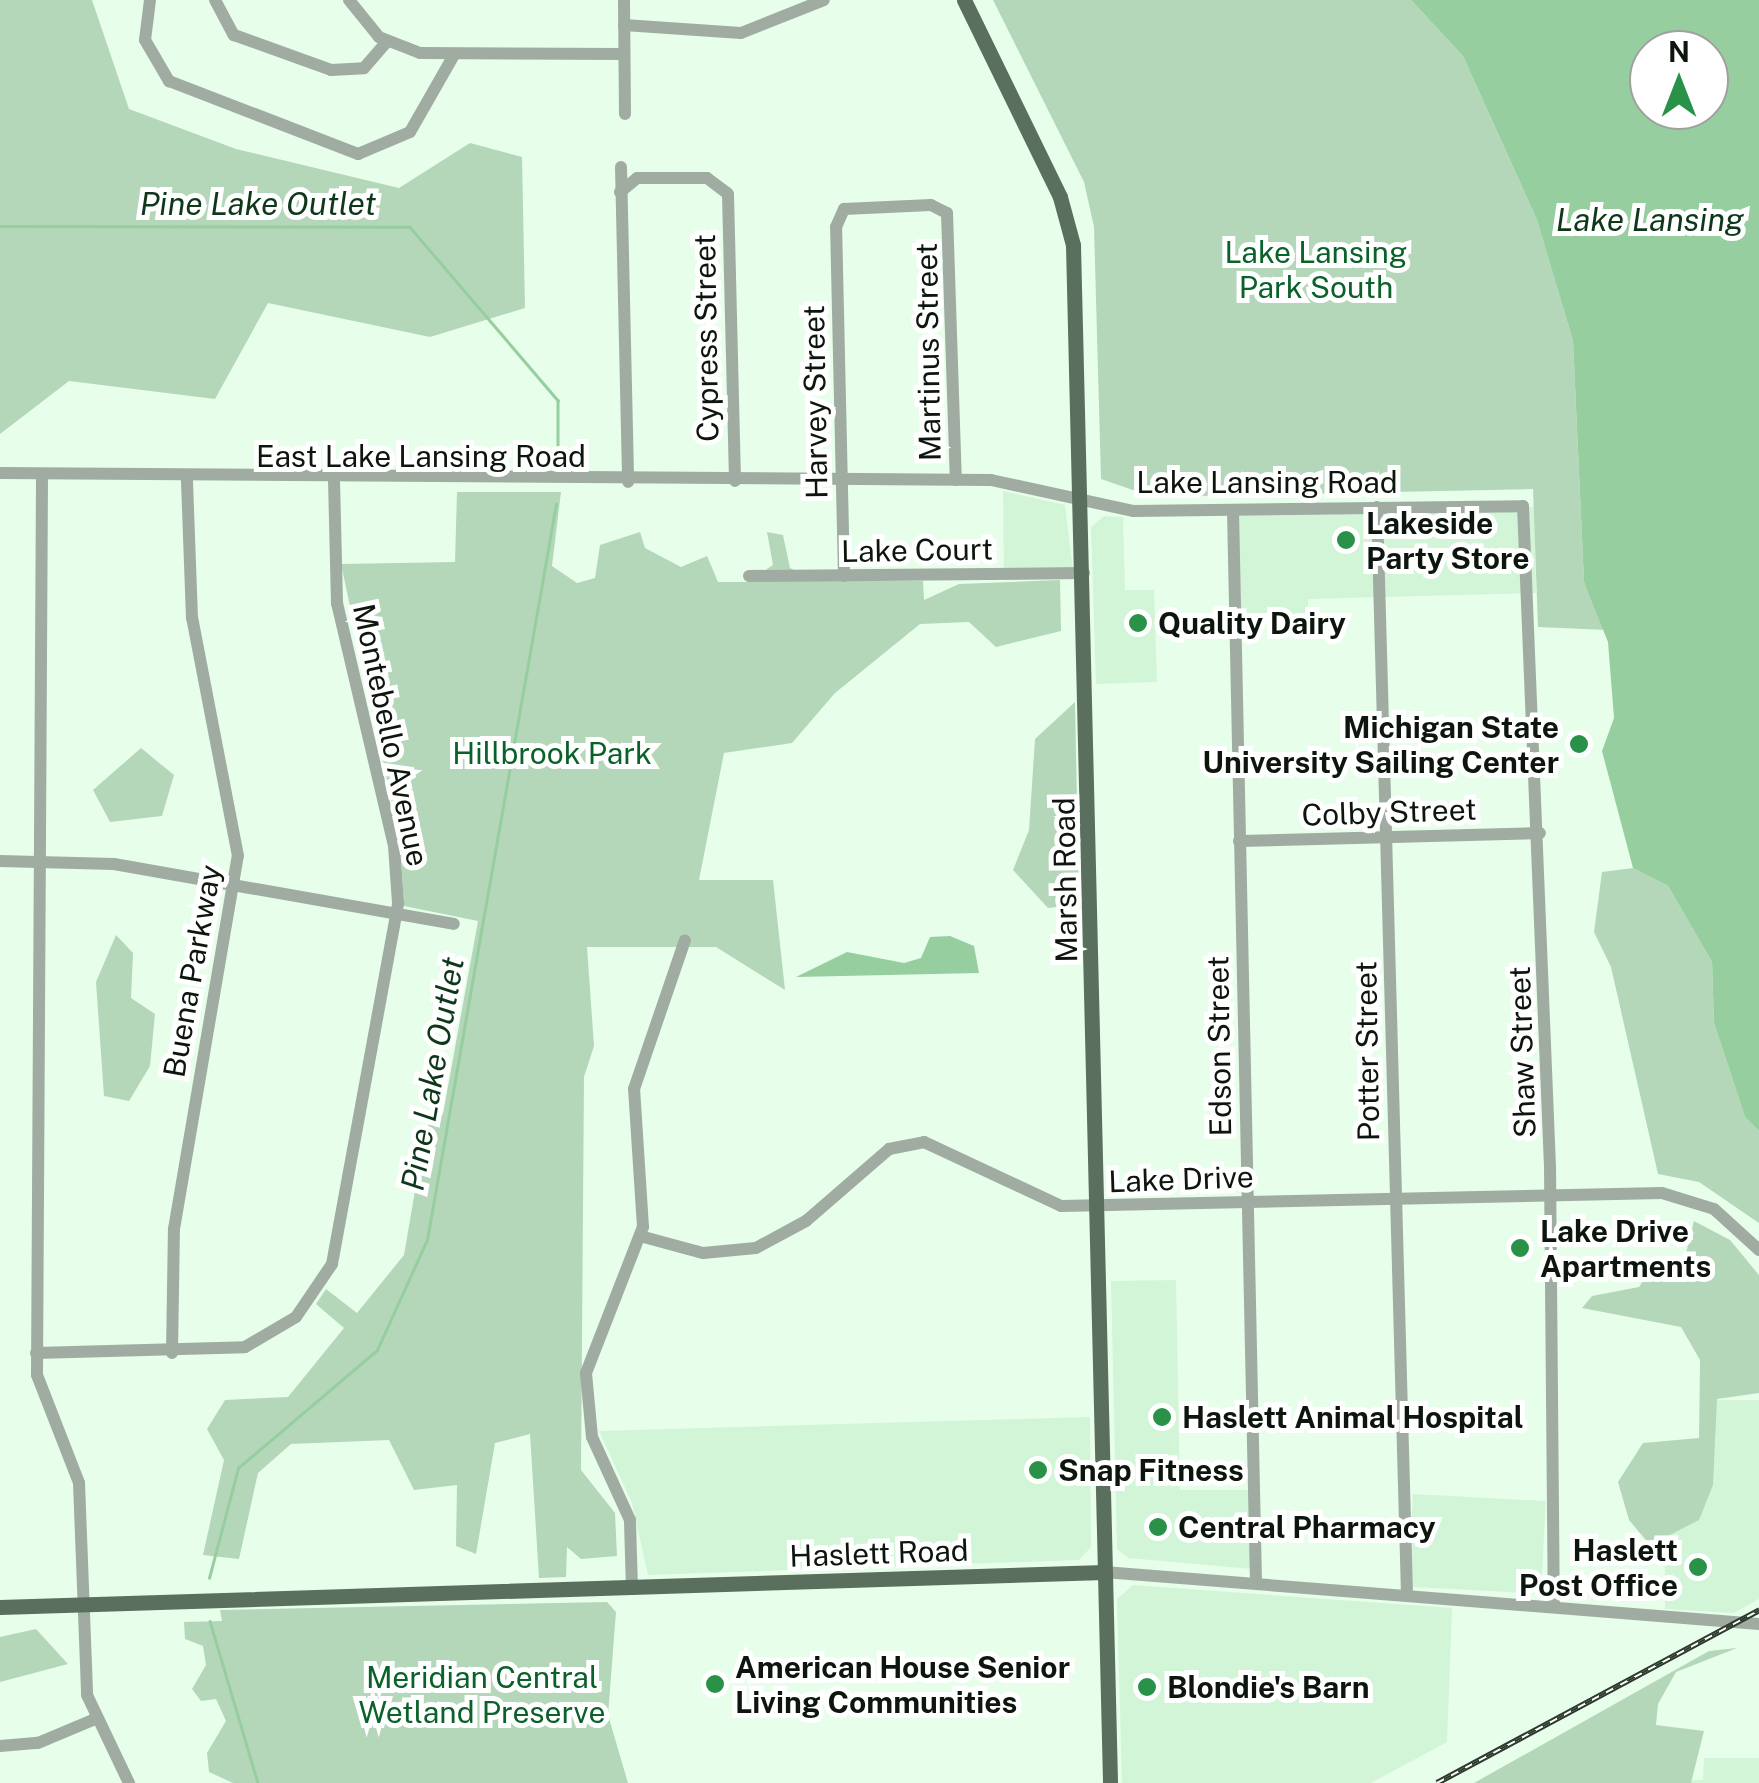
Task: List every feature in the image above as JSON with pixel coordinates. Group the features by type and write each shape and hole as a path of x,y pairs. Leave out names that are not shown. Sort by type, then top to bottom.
{"main road":[{"name":"Marsh Road","path":"964,0 1068,221 1082,496 1110,1783"},
{"name":"Haslett Road","path":"0,1607 1104,1572"}],"street":[{"path":"150,0 144,40 169,81 358,154 410,132 454,55"},
{"path":"215,0 234,35 331,70 364,68 387,42"},
{"path":"349,0 387,42 454,55 624,54"},
{"path":"624,0 625,114"},
{"path":"624,25 741,33 824,0"},
{"path":"621,167 628,482"},
{"name":"Cypress Street","path":"620,192 637,178 708,178 728,194 734,482"},
{"name":"Martinus Street","path":"836,227 855,206 931,205 950,223 956,480"},
{"name":"Harvey Street","path":"836,227 844,576"},
{"name":"East Lake Lansing Road","path":"0,472 42,479 842,481"},
{"path":"42,479 43,861 36,1353 40,1394 79,1482 80,1604 95,1720 129,1783"},
{"name":"Buena Parkway","path":"172,1353 174,1229 234,886 234,806 192,618 186,480"},
{"name":"Lake Lansing Road","path":"842,481 956,480 1082,496 1133,511 1515,503"},
{"name":"Montebello Avenue","path":"172,1353 254,1344 319,1290 335,1250 396,914 394,846 337,602 334,481"},
{"name":"Shaw Street","path":"1515,503 1527,513 1540,833 1551,1194 1554,1606"},
{"name":"Potter Street","path":"1378,507 1407,1594"},
{"name":"Edson Street","path":"1233,510 1256,1580"},
{"name":"Lake Court","path":"750,576 1084,573"},
{"name":"Colby Street","path":"1239,841 1540,833"},
{"path":"0,861 43,861 234,886 454,924"},
{"path":"632,1589 630,1520 592,1437 585,1389 594,1341 640,1236 646,1196 634,1089 685,940"},
{"name":"Lake Drive","path":"640,1236 703,1254 756,1248 806,1221 889,1148 914,1142 953,1151 1038,1200 1100,1207 1395,1196 1551,1194 1689,1198 1726,1216 1759,1250"},
{"path":"36,1353 172,1353"},
{"name":"Haslett Road","path":"1104,1572 1256,1580 1759,1624"},
{"path":"0,1746 45,1741 95,1720"}],"shaded area":[{"path":"1003,491 1065,505 1074,579 1004,580"},
{"path":"1534,507 1536,593 1308,599 1308,616 1241,617 1238,515"},
{"path":"1104,516 1123,517 1125,590 1154,590 1157,682 1096,684 1091,527"},
{"path":"1176,1280 1180,1490 1250,1490 1252,1569 1128,1558 1117,1549 1111,1281"},
{"path":"1713,1400 1759,1400 1759,1599 1734,1613 1665,1609 1664,1447 1713,1447"},
{"path":"1090,1417 1091,1547 1079,1560 648,1575 632,1503 599,1431"},
{"path":"1413,1494 1546,1501 1541,1594 1408,1587"},
{"path":"1133,1585 1452,1608 1447,1742 1371,1783 1122,1783 1117,1599"},
{"path":"1704,1758 1759,1758 1759,1783 1469,1783 1703,1780"}],"green space":[{"path":"0,0 92,0 129,109 236,149 399,188 470,143 522,157 525,308 430,337 268,303 215,399 69,381 0,434"},
{"name":"Lake Lansing Park South","path":"993,0 1411,0 1463,56 1537,220 1573,341 1584,582 1607,630 1538,627 1533,489 1153,497 1101,479 1094,227 1084,182"},
{"name":"Hillbrook Park","path":"457,492 561,492 552,566 577,583 595,578 600,545 640,532 645,548 681,567 707,556 718,582 747,582 773,565 767,532 783,535 790,568 816,581 923,581 924,600 959,584 1060,580 1061,631 996,647 969,622 920,624 835,693 792,743 724,753 699,880 773,880 785,990 716,947 587,947 594,1046 584,1077 581,1470 615,1513 617,1556 581,1559 567,1547 566,1577 539,1578 530,1434 495,1443 476,1554 456,1546 457,1485 414,1490 389,1440 291,1444 258,1473 239,1559 203,1555 224,1460 207,1429 225,1400 288,1397 344,1328 316,1304 326,1289 357,1313 404,1255 426,1127 443,1114 478,921 404,906 400,840 341,564 455,562"},
{"path":"1075,702 1079,905 1048,908 1013,870 1029,830 1035,739"},
{"path":"141,748 174,775 162,816 110,822 93,790"},
{"path":"1633,868 1668,886 1712,962 1714,1023 1745,1117 1759,1131 1759,1223 1699,1182 1658,1174 1611,967 1594,932 1602,872"},
{"path":"116,935 133,953 131,998 155,1014 150,1066 129,1101 104,1096 96,982"},
{"path":"1694,1221 1730,1240 1759,1275 1759,1393 1717,1399 1713,1485 1699,1520 1650,1545 1629,1520 1618,1482 1643,1443 1699,1438 1700,1360 1681,1327 1582,1308 1592,1296 1639,1287 1652,1267 1682,1269"},
{"name":"Meridian Central Wetland Preserve","path":"607,1602 616,1612 608,1715 628,1783 233,1783 209,1772 207,1753 226,1721 216,1699 201,1701 192,1689 206,1665 203,1646 185,1639 184,1622 222,1621 220,1610"},
{"path":"36,1629 68,1664 0,1682 0,1637"},
{"path":"1737,1648 1676,1672 1658,1704 1656,1725 1704,1731 1691,1783 1474,1783 1709,1651"}],"water":[{"name":"Lake Lansing","path":"1411,0 1759,0 1759,1131 1745,1117 1714,1023 1712,962 1668,886 1633,868 1602,751 1614,718 1608,642 1584,582 1573,341 1537,220 1463,56"},
{"path":"950,936 974,946 979,973 796,977 847,952 904,963 921,958 930,937"}],"waterway":[{"name":"Pine Lake Outlet","path":"0,226 410,227 558,400 558,458"},
{"name":"Pine Lake Outlet","path":"209,1578 238,1468 377,1350 427,1240 556,504"},
{"name":"Pine Lake Outlet","path":"210,1621 258,1783"}],"railway":[{"path":"1437,1783 1759,1610"}],"place":[{"name":"Lakeside Party Store","path":"1346,540"},
{"name":"Quality Dairy","path":"1138,623"},
{"name":"Michigan State University Sailing Center","path":"1579,744"},
{"name":"Lake Drive Apartments","path":"1520,1248"},
{"name":"Haslett Animal Hospital","path":"1162,1417"},
{"name":"Snap Fitness","path":"1038,1470"},
{"name":"Central Pharmacy","path":"1158,1527"},
{"name":"Haslett Post Office","path":"1698,1567"},
{"name":"American House Senior Living Communities","path":"715,1684"},
{"name":"Blondie's Barn","path":"1147,1687"}]}
